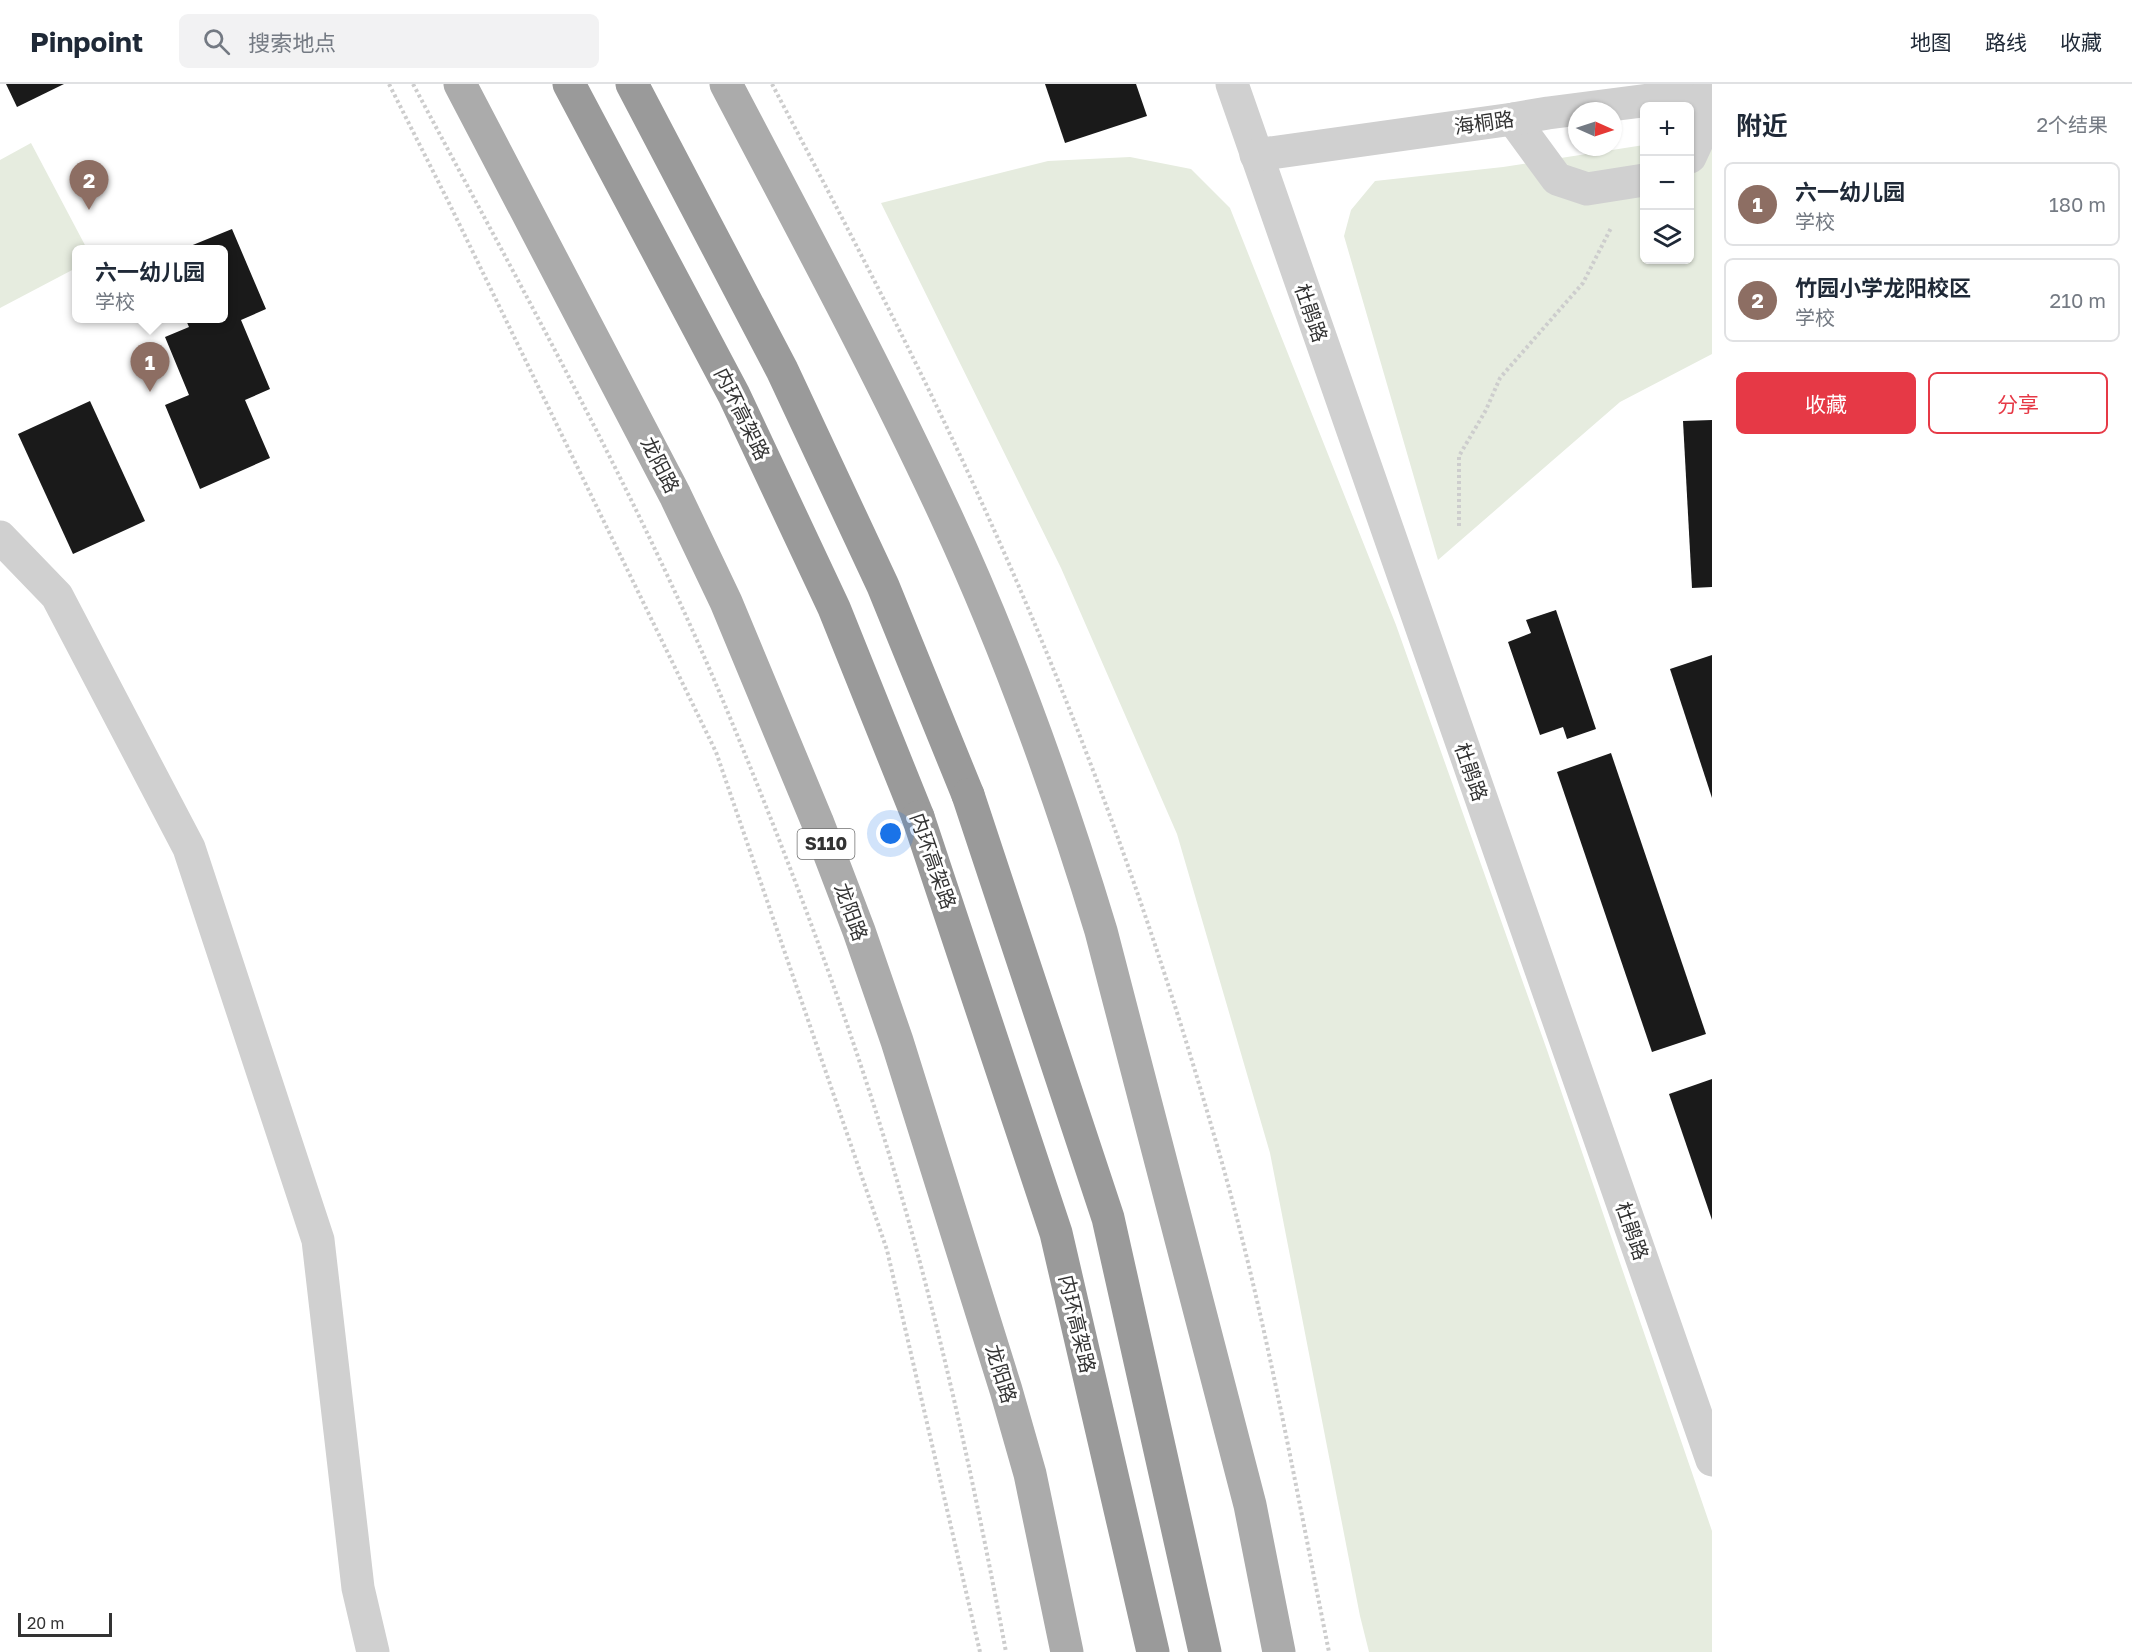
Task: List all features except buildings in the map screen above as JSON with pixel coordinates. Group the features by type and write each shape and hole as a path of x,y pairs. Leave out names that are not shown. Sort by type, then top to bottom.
{"highway":[{"name":"内环高架路","path":"568,84 734,395 834,608 918,817 1056,1233 1153,1652"},
{"path":"632,84 788,381 883,585 968,795 1108,1218 1206,1652"}],"main road":[{"name":"龙阳路","path":"460,84 675,495 726,602 817,821 897,1041 1006,1390 1030,1473 1067,1652"},
{"path":"726,84 842,305 936,496 994,627 1039,741 1101,931 1247,1493 1279,1652"}],"street":[{"name":"杜鹃路","path":"1232,84 1712,1460"},
{"name":"海桐路","path":"1256,155 1710,92"},
{"path":"1689,156 1707,120 1710,92"},
{"path":"1513,119 1557,179 1587,189 1640,181"},
{"path":"0,537 57,596 189,848 318,1240 358,1587 373,1652"}],"path":[{"path":"389,84 716,752 887,1250 980,1652"},
{"path":"413,84 575,390 651,543 730,717 795,882 858,1057 919,1259 953,1397 1006,1652"},
{"path":"1459,526 1459,456 1486,410 1500,378 1583,283 1611,228"}],"shaded area":[{"path":"1712,135 1712,354 1620,402 1438,560 1344,236 1351,210 1375,181 1503,167 1574,156 1622,156 1622,148 1640,146 1640,264 1694,264 1694,137"},
{"path":"31,143 85,245 72,245 72,270 0,308 0,160"},
{"path":"1130,157 1191,169 1230,208 1396,625 1547,1050 1712,1531 1712,1652 1369,1652 1360,1616 1270,1153 1177,834 1061,568 881,203 1048,161"}],"place":[{"name":"竹园小学龙阳校区","path":"89,210"},
{"name":"六一幼儿园","path":"150,392"}]}
